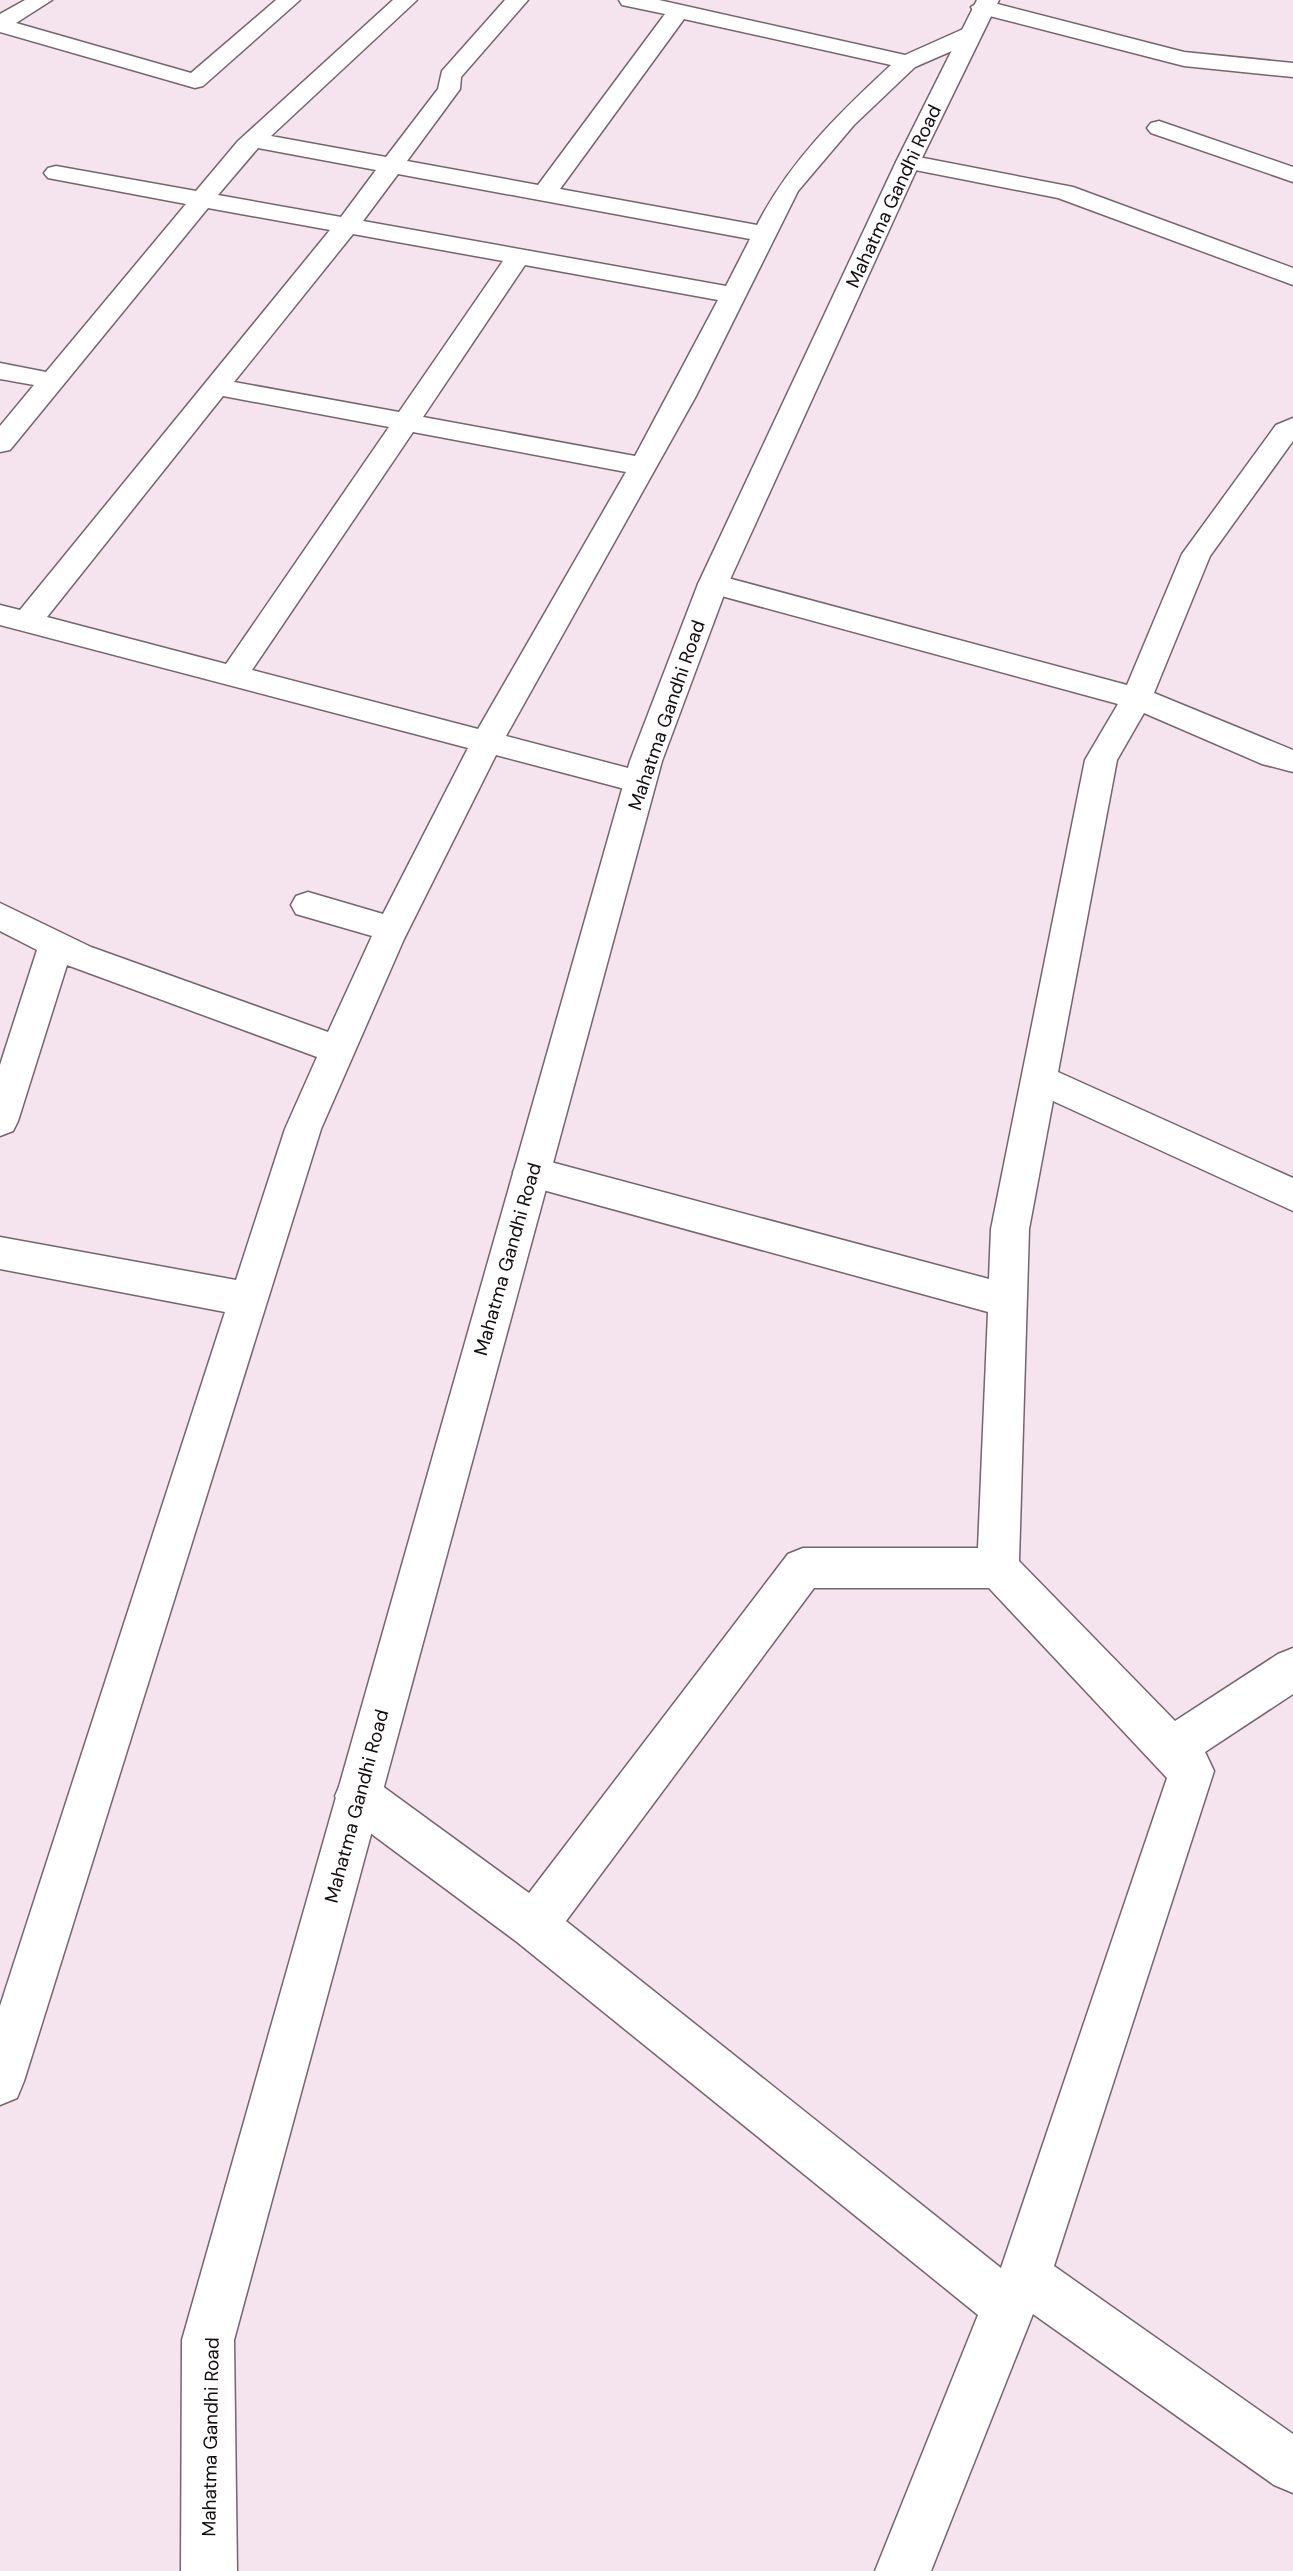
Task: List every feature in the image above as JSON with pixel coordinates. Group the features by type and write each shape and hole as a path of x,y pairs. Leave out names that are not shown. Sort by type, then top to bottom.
{"street":[{"path":"0,24 41,0"},
{"path":"0,24 195,81 289,0"},
{"path":"0,444 253,140 405,0"},
{"path":"517,0 450,76 449,89 346,225 217,387 14,619 640,782"},
{"path":"630,0 906,62"},
{"path":"545,193 678,12"},
{"path":"0,2081 247,1299 303,1129 336,1049 392,929 486,743 683,396 787,189 845,120 906,62 980,14 1184,59 1293,70"},
{"name":"Mahatma Gandhi Road","path":"209,2571 208,2340 640,782 713,584 908,162 980,14"},
{"path":"1159,128 1293,175"},
{"path":"253,140 765,234"},
{"path":"908,162 1064,192 1293,277"},
{"path":"56,173 734,295"},
{"path":"233,676 519,256"},
{"path":"0,371 53,381"},
{"path":"217,387 642,466"},
{"path":"902,2571 1016,2292 1192,1771 998,1568 1010,1229 1101,760 1136,698 1196,554 1286,430 1293,426"},
{"path":"713,584 1136,698 1273,756 1293,761"},
{"path":"308,905 392,929"},
{"path":"0,916 79,956 336,1049"},
{"path":"0,1121 56,945"},
{"path":"1040,1079 1293,1195"},
{"path":"531,1172 1008,1301"},
{"path":"0,1253 247,1299"},
{"path":"534,1926 803,1568 998,1568"},
{"path":"1171,1749 1293,1669"},
{"path":"358,1796 534,1926 1016,2292 1293,2466"}]}
